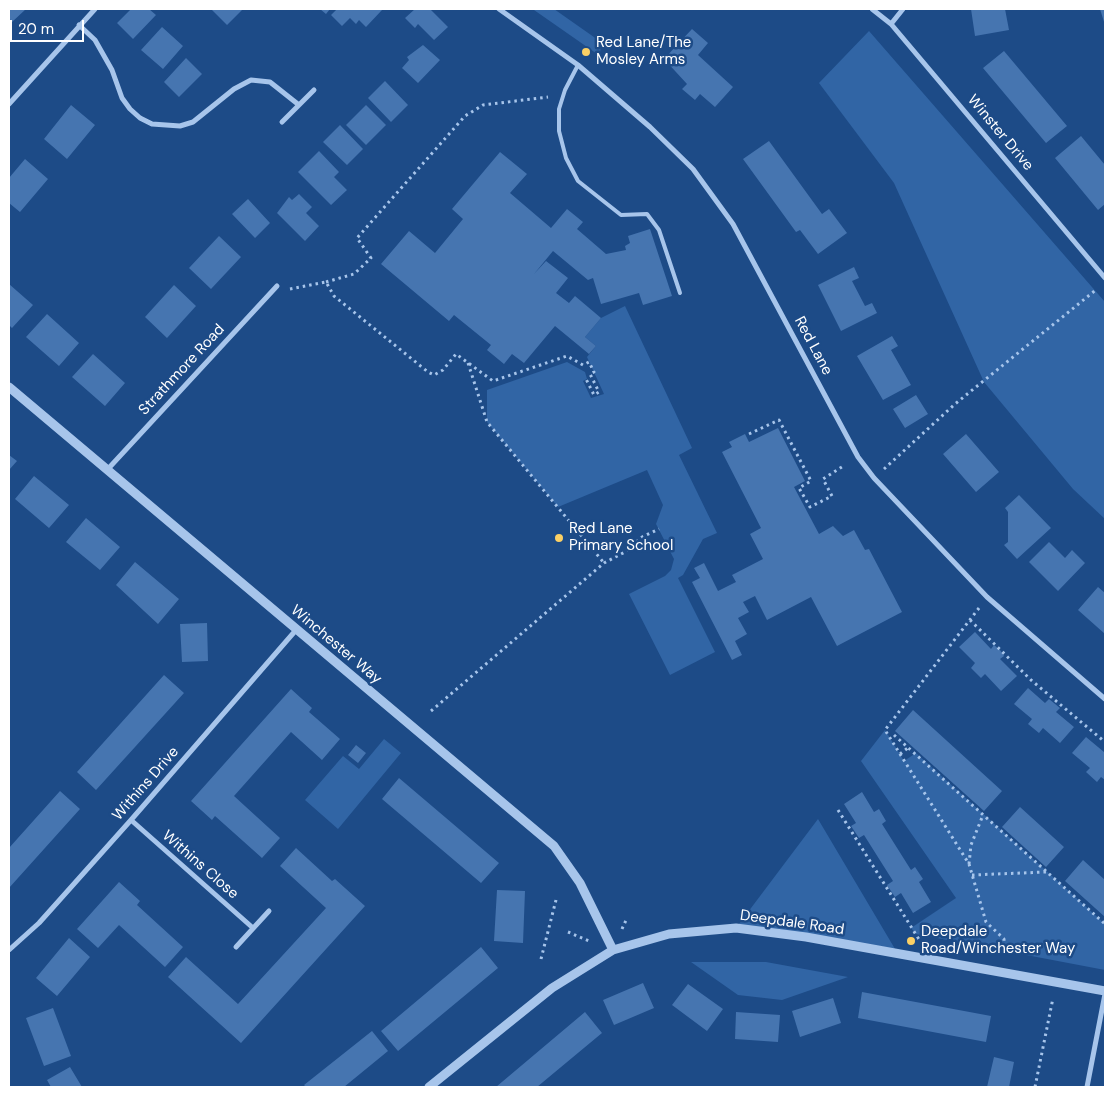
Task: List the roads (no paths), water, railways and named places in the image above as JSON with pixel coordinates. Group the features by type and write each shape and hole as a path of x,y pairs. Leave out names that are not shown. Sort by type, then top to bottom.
{"street":[{"path":"9,104 95,9"},
{"name":"Red Lane","path":"499,9 578,66 650,127 693,169 733,224 858,457 874,478 987,598 1105,699"},
{"name":"Winster Drive","path":"872,9 891,24 1105,278"},
{"path":"891,24 903,9"},
{"path":"79,25 95,40 112,70 122,98 130,109 140,118 152,124 166,127 180,126 193,122 234,89 251,80 270,82 299,105"},
{"path":"282,122 314,90"},
{"name":"Strathmore Road","path":"107,470 277,286"},
{"name":"Winchester Way","path":"9,387 554,846 580,883 613,950"},
{"name":"Withins Drive","path":"9,950 39,923 296,630"},
{"name":"Withins Close","path":"131,820 253,928"},
{"path":"236,947 268,911"},
{"name":"Deepdale Road","path":"429,1087 552,988 613,950 669,934 736,928 806,937 1105,992"},
{"path":"1087,1087 1105,992"}],"lane":[{"path":"578,66 563,95 559,109 559,131 566,158 578,181 621,214 647,214 659,230 680,293"}],"place":[{"name":"Red Lane/The Mosley Arms","path":"586,52"},
{"name":"Red Lane Primary School","path":"559,538"},
{"name":"Deepdale Road/Winchester Way","path":"911,941"}]}
